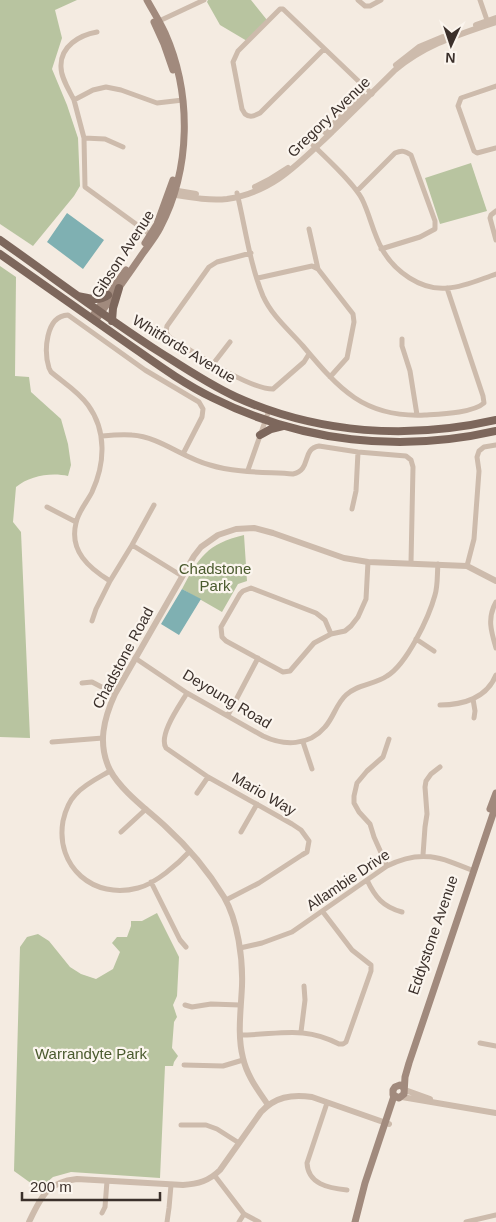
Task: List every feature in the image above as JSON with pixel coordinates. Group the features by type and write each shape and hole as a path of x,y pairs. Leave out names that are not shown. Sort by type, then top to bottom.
{"main road":[{"name":"Gibson Avenue","path":"142,0 157,22"},
{"name":"Gibson Avenue","path":"93,320 119,288 152,236 172,192 179,144 181,100 171,62 147,0"},
{"name":"Gibson Avenue","path":"99,312 108,295 152,236"},
{"name":"Whitfords Avenue","path":"0,240 99,312 198,377 238,398 269,410 309,422 347,429 374,431 437,430 496,420"},
{"name":"Whitfords Avenue","path":"0,254 93,320 190,385 230,406 265,420 343,439 407,443 472,436 496,430"},
{"path":"112,320 113,308 119,288"},
{"path":"76,296 97,299 108,295"},
{"path":"260,435 272,429 285,426"},
{"name":"Eddystone Avenue","path":"404,1089 409,1063 496,792"},
{"name":"Eddystone Avenue","path":"396,1086 496,805"},
{"path":"355,1222 365,1183 387,1123 399,1097 404,1094 404,1089 401,1086 396,1086 392,1091 399,1097"},
{"path":"359,1222 387,1123"}],"street":[{"path":"157,22 204,0"},
{"path":"358,0 365,6 370,6 381,0"},
{"path":"480,0 488,23"},
{"path":"324,49 260,113 254,116 245,114 234,72 234,57 252,36 280,9 287,12 370,92"},
{"name":"Gregory Avenue","path":"172,192 214,195 238,194 259,190 276,181 295,168 314,146 395,70 423,50 496,18"},
{"name":"Gregory Avenue","path":"488,23 496,22"},
{"path":"97,32 85,34 71,43 63,55 60,67 74,100 84,138 85,187 152,236"},
{"path":"496,86 460,98 458,106 474,151 481,154 496,148"},
{"path":"74,100 93,90 106,87 121,90 156,103 181,100"},
{"path":"84,138 105,139 123,147"},
{"path":"314,146 357,191 366,207 382,249 388,260 401,272 425,285 447,288 496,274"},
{"path":"357,191 396,153 405,151 411,155 435,221 435,230 420,237 382,249"},
{"path":"238,194 251,253 268,305 278,320 330,377 351,396 370,407 396,414 417,416 457,412 480,407 484,403 447,288"},
{"path":"496,211 491,214 490,218 496,240"},
{"path":"309,229 318,269 353,314 354,322 348,358 330,377"},
{"path":"251,253 217,262 209,267 167,326 166,332 169,337 213,364 263,389 272,389 304,362 309,354"},
{"path":"258,278 312,266 318,269"},
{"path":"110,581 94,571 81,555 77,545 76,522 98,477 102,456 102,436 88,406 78,393 51,372 47,363 47,342 50,328 59,317 68,315 145,370 199,402 203,409 202,417 183,454"},
{"path":"402,339 402,346 410,371 417,416"},
{"path":"213,364 230,342"},
{"path":"248,470 269,410"},
{"path":"102,436 120,434 142,436 197,461 220,468 294,474 304,467 310,451 315,446 406,456 413,462 411,563"},
{"path":"467,566 474,539 479,471 477,457 479,451 484,447 496,445"},
{"path":"352,509 356,491 358,452"},
{"path":"92,621 110,581 154,505"},
{"path":"47,507 76,522"},
{"name":"Chadstone Road","path":"268,1105 254,1085 243,1060 240,1035 242,966 240,948 226,900 209,873 190,851 124,788 110,771 102,738 106,714 135,658 194,556 210,539 236,529 264,530 332,555 368,562 467,566 496,582"},
{"path":"132,545 182,576"},
{"path":"331,634 324,620 316,613 256,590 246,589 240,594 221,627 221,633 226,641 283,672 290,671 314,643 331,634 344,631 351,626 364,606 366,599 368,562"},
{"path":"312,769 303,742 316,736 326,727 340,702 354,688 387,676 395,670 416,639 435,594 438,564"},
{"path":"496,602 492,609 490,622 496,648"},
{"path":"416,639 434,651"},
{"name":"Deyoung Road","path":"135,658 187,693 275,742 303,742"},
{"path":"228,715 258,658"},
{"path":"440,705 451,705 473,699 486,690 496,675"},
{"path":"82,683 92,682 115,694"},
{"name":"Mario Way","path":"187,693 164,735 166,748 208,777 300,830 306,836 309,846 307,852 283,869 259,884 226,900"},
{"path":"473,699 476,711 474,718"},
{"path":"52,742 102,738"},
{"path":"387,866 370,824 354,803 354,796 360,778 383,757 389,739"},
{"path":"424,855 427,814 426,781 440,766"},
{"path":"110,771 87,784 75,794 68,805 64,817 61,831 63,848 68,860 78,874 87,882 102,889 116,891 140,888 181,861 190,851"},
{"path":"197,793 208,777"},
{"path":"241,832 257,804"},
{"path":"121,832 146,809"},
{"name":"Allambie Drive","path":"240,948 262,943 292,932 387,866 412,856 424,855 472,870"},
{"path":"367,880 378,899 385,906 402,912"},
{"path":"151,882 180,940 186,947"},
{"path":"240,1035 301,1032 343,1044 346,1042 371,971 371,965 352,950 323,912"},
{"path":"301,1032 304,986"},
{"path":"186,1005 240,1005"},
{"path":"480,1044 496,1046"},
{"path":"184,1065 223,1066 243,1060"},
{"path":"404,1089 438,1104"},
{"path":"29,1222 43,1194 58,1182 77,1179 171,1185 196,1184 215,1176 268,1105 283,1097 291,1095 312,1097 387,1123"},
{"path":"399,1097 496,1113"},
{"path":"327,1103 307,1163 307,1171 310,1177 327,1186 346,1190"},
{"path":"181,1124 206,1125 217,1129 239,1143"},
{"path":"215,1176 244,1214 259,1222"},
{"path":"102,1213 105,1207 107,1181"},
{"path":"167,1222 171,1185"},
{"path":"239,1222 244,1214"},
{"path":"466,1222 496,1215"}],"green space":[{"path":"0,0 77,0 55,10 62,38 52,69 78,138 80,186 33,246 0,224"},
{"path":"208,0 251,0 267,20 247,41 220,25 207,2"},
{"path":"471,163 487,211 440,224 425,178"},
{"path":"0,266 16,277 15,376 29,377 31,392 61,419 68,444 71,465 68,476 55,474 40,476 27,480 16,487 13,522 21,532 30,738 0,737"},
{"name":"Chadstone Park","path":"244,535 247,581 238,584 222,612 182,589 199,560 206,553 221,543"},
{"name":"Warrandyte Park","path":"157,913 179,957 177,996 173,1005 177,1017 174,1022 172,1048 178,1056 173,1066 165,1066 160,1178 71,1172 53,1177 39,1189 14,1171 20,947 27,937 38,934 49,941 70,967 81,974 96,979 113,969 120,952 112,943 117,937 127,937 131,921 142,921"}],"water":[{"path":"67,213 104,240 83,269 47,242"},
{"path":"182,589 201,599 179,635 161,624"}]}
